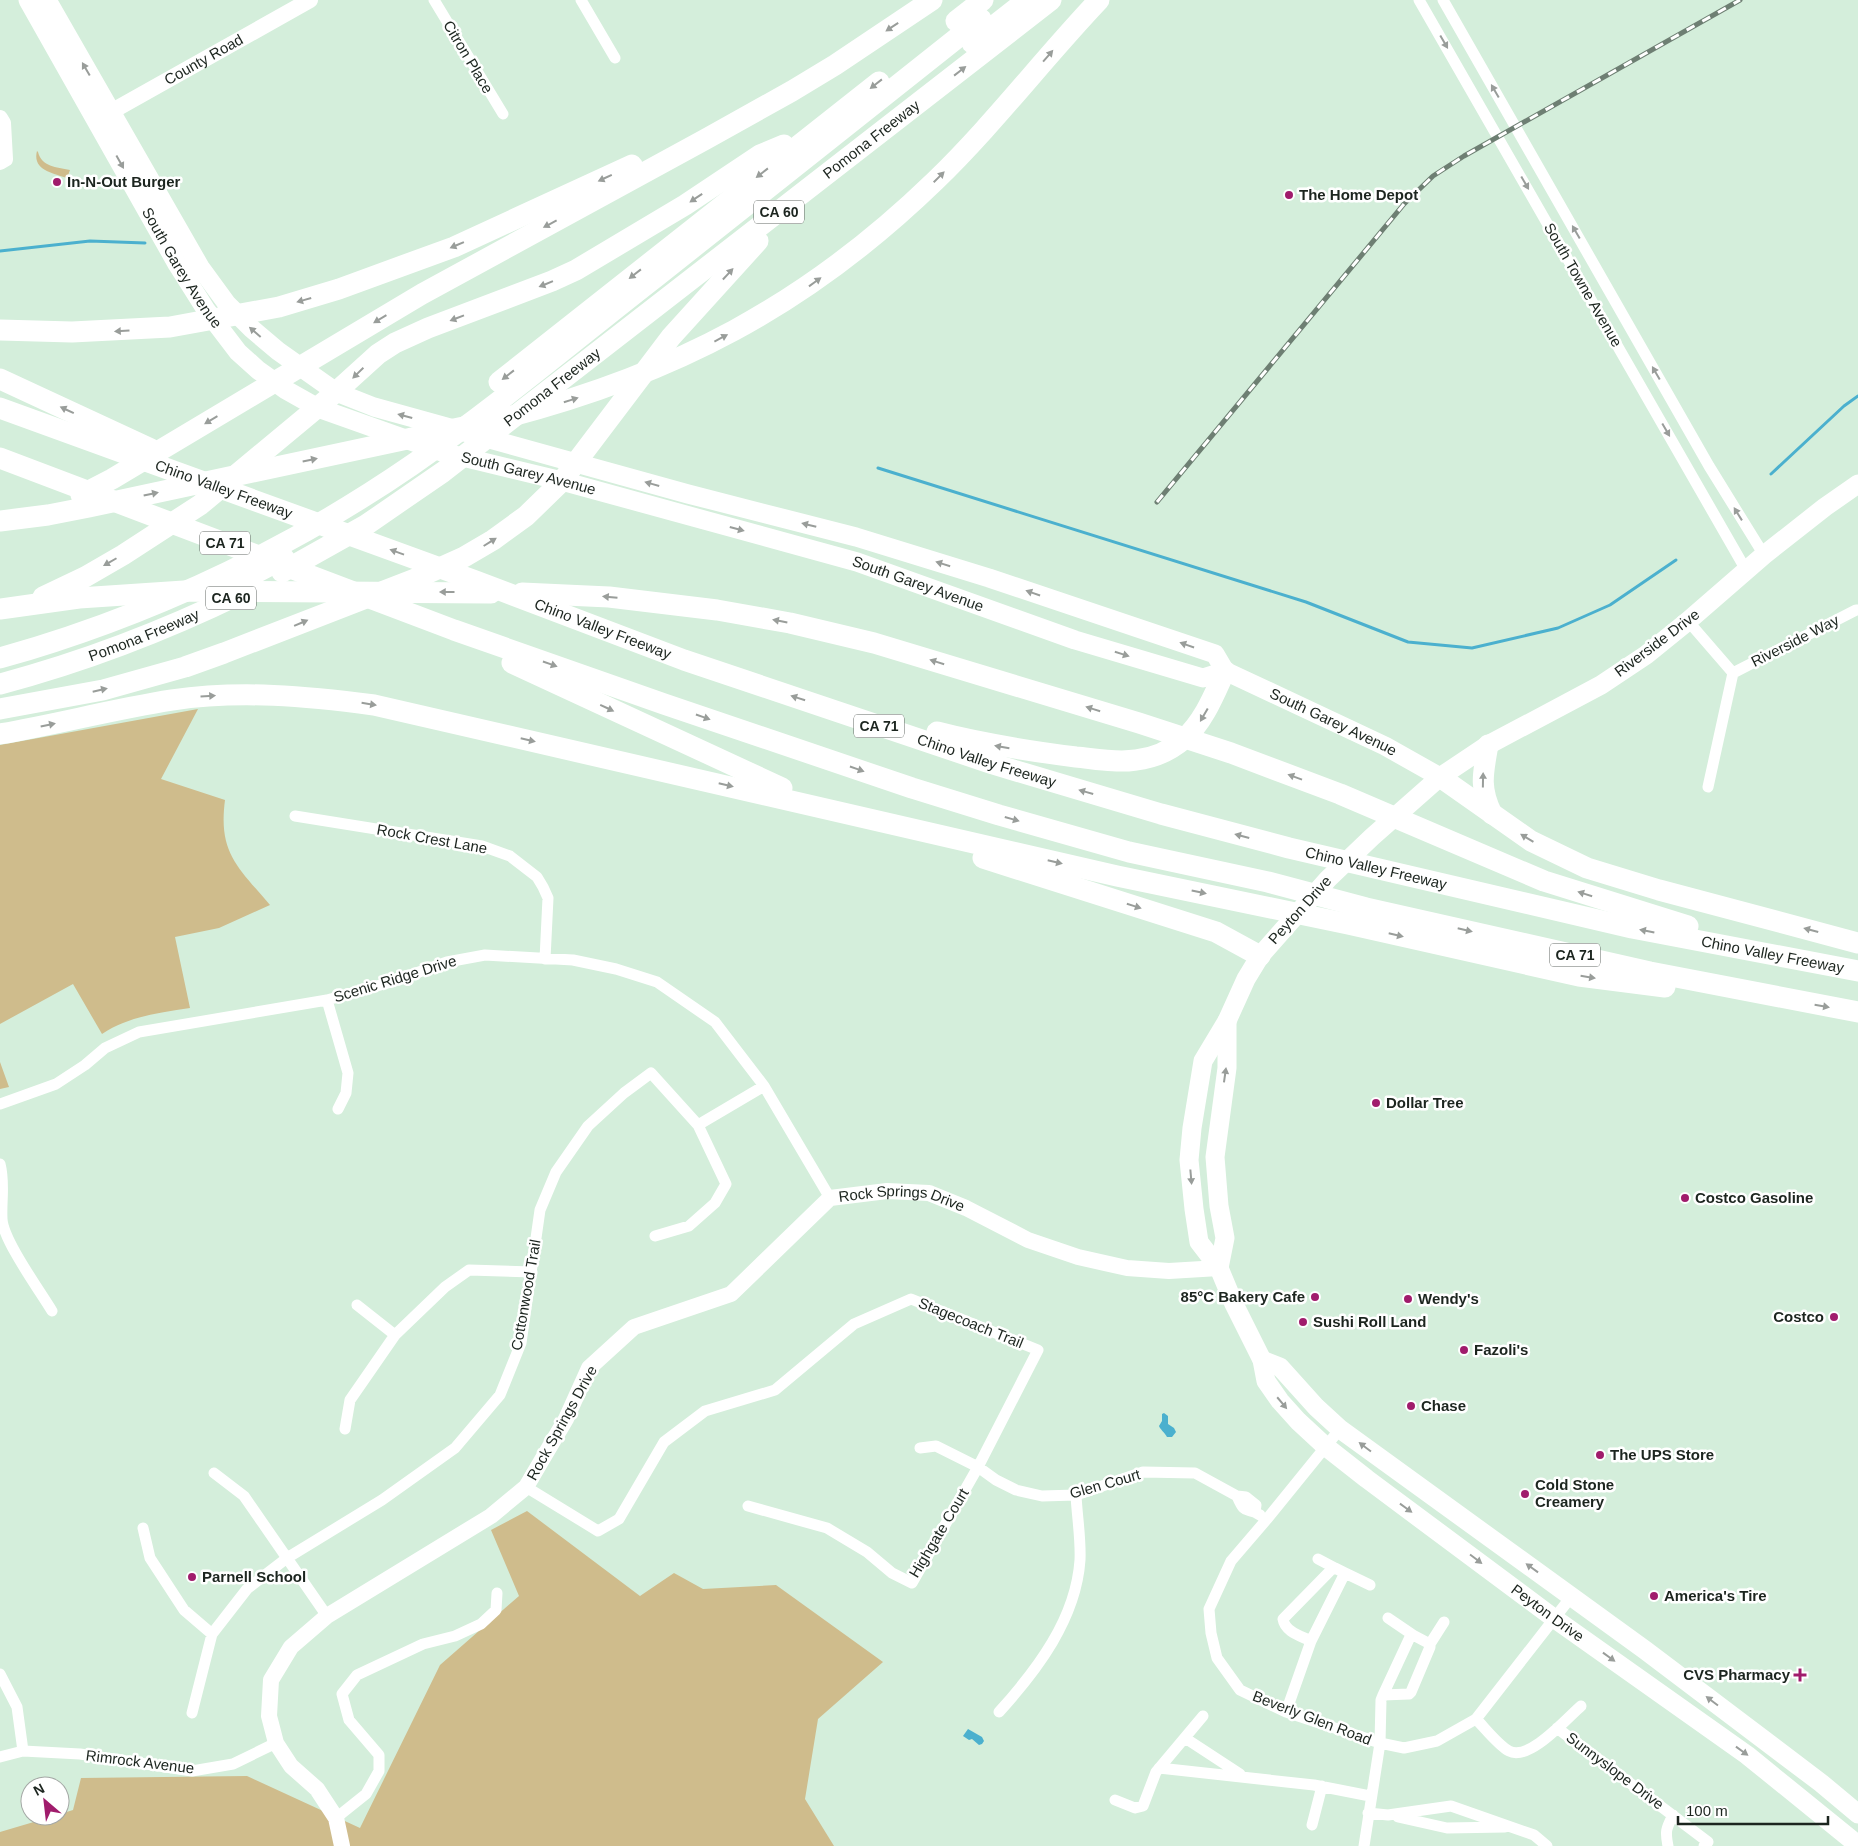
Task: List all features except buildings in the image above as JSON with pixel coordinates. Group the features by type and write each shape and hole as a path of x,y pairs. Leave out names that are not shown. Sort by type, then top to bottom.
{"highway":[{"path":"0,534 53,510 112,479 444,282 706,140 792,91 835,65 932,0"},
{"name":"Pomona Freeway","path":"0,684 125,644 217,605 322,551 398,504 421,466 484,419 814,132 983,0"},
{"path":"484,419 1004,0"},
{"path":"484,419 1027,0"},
{"name":"Pomona Freeway","path":"0,645 91,616 178,582 260,542 315,512 421,466 484,419 801,195 1051,0"},
{"path":"0,521 48,516 491,421 548,407 614,385 711,343 774,308 812,284 891,221 965,151 1100,0"},
{"path":"0,330 72,332 170,327 279,307 347,286 454,246 792,91"},
{"path":"0,616 85,577 152,537 200,504 318,408 370,361 395,343 428,328 576,270 678,210 760,156 814,132"},
{"path":"0,709 103,690 185,666 256,642 464,557 494,540 526,516 562,481 671,337 801,195"},
{"path":"0,379 107,437"},
{"path":"0,408 107,437"},
{"name":"Chino Valley Freeway","path":"107,437 195,471 233,492 684,660 993,764 1161,814 1289,848 1632,928 1858,971"},
{"name":"CA 71","path":"0,458 454,630 673,707 982,810 1129,852 1268,882 1366,908 1650,972 1858,1012"},
{"path":"0,658 164,601 245,563 421,466"},
{"path":"0,672 63,654 199,602 255,574 354,519 421,466"},
{"path":"0,609 70,599 144,593 225,591 522,593 658,602 759,616 826,631 922,657 1231,753 1340,794 1544,881 1781,956"},
{"path":"454,630 498,657 685,745 813,802 988,860 1201,927 1226,937 1260,956"},
{"path":"825,707 1004,747 1110,761 1136,760 1166,751 1176,746 1191,733 1203,716 1225,671"},
{"path":"0,734 174,700 209,696 255,694 314,697 374,705 1117,876 1348,924 1579,976 1785,999"},
{"path":"1488,746 1482,781 1486,801 1492,814"},
{"path":"1440,777 1492,814 1544,847 1587,868 1610,876 1858,943"}],"main road":[{"name":"South Garey Avenue","path":"28,0 212,285 252,329 286,357 336,392 374,407 741,508 856,537 999,581 1214,654 1225,671 1385,746 1440,777"},
{"name":"South Garey Avenue","path":"47,0 177,264 206,310 238,352 258,370 286,390 318,408 442,452 562,481 857,562 1075,640 1204,678 1225,671"},
{"name":"Riverside Drive","path":"1440,777 1488,746 1601,685 1646,655 1764,555 1825,507 1858,484"},
{"path":"673,512 726,513 741,508"},
{"name":"Peyton Drive","path":"1440,777 1328,879 1260,956 1246,979 1227,1021 1203,1061 1192,1128 1189,1160 1199,1242 1219,1268 1234,1304 1262,1360 1266,1381 1280,1401 1298,1421 1325,1446 1555,1619 1747,1755 1858,1846"},
{"name":"Peyton Drive","path":"1219,1268 1225,1238 1219,1206 1215,1157 1226,1068 1227,1021"},
{"name":"Peyton Drive","path":"1262,1360 1280,1367 1316,1407 1340,1429 1683,1679 1858,1814"}],"street":[{"name":"County Road","path":"103,116 310,0"},
{"name":"Citron Place","path":"434,0 503,114"},
{"path":"581,0 615,58"},
{"name":"South Towne Avenue","path":"1420,0 1746,570"},
{"name":"South Towne Avenue","path":"1443,0 1709,466 1764,555"},
{"path":"0,118 3,123 2,161"},
{"name":"Riverside Way","path":"1733,673 1858,610"},
{"path":"1688,621 1733,673 1708,787"},
{"name":"Rock Crest Lane","path":"295,816 482,846 510,856 537,877 548,898 545,959"},
{"name":"Scenic Ridge Drive","path":"0,1104 56,1084 105,1048 139,1032 327,1000 391,982 447,962 485,955 573,960 616,969 657,982 715,1022 764,1086 830,1198"},
{"path":"327,1000 348,1073 346,1093 338,1109"},
{"name":"Cottonwood Trail","path":"192,1713 212,1634 247,1589 287,1558 382,1500 455,1448 500,1395 521,1344 540,1210 556,1172 588,1126 624,1093 651,1073 698,1125"},
{"path":"655,1236 689,1226 715,1203 726,1184 698,1125 764,1086"},
{"path":"0,1164 3,1203 2,1220 8,1238 52,1311"},
{"name":"Rock Springs Drive","path":"342,1846 336,1818 317,1789 291,1766 276,1743 269,1716 271,1680 291,1647 327,1616 491,1516 526,1488 566,1419 589,1368 634,1328 731,1294 830,1198 887,1191 929,1193 966,1208 1028,1240 1078,1257 1127,1268 1169,1271 1219,1268"},
{"path":"345,1429 350,1400 394,1335 445,1287 469,1270 532,1272"},
{"name":"Stagecoach Trail","path":"526,1488 598,1531 619,1520 664,1442 705,1411 775,1390 854,1324 911,1299 1038,1350"},
{"path":"357,1305 394,1335"},
{"name":"Highgate Court","path":"748,1506 827,1528 867,1552 892,1573 912,1583 978,1467 1038,1350"},
{"name":"Beverly Glen Road","path":"1340,1429 1231,1561 1209,1610 1211,1633 1217,1658 1240,1690 1286,1712 1380,1743 1404,1748 1437,1741 1476,1719 1571,1597"},
{"name":"Glen Court","path":"920,1448 936,1446 978,1467 996,1480 1016,1490 1042,1496 1076,1495 1143,1472 1195,1473 1237,1496 1246,1497 1256,1505 1255,1512 1267,1519"},
{"path":"214,1473 244,1496 327,1616"},
{"path":"999,1712 1023,1686 1050,1647 1067,1612 1078,1578 1080,1558 1076,1495"},
{"path":"143,1528 150,1558 164,1580 184,1610 212,1634"},
{"path":"1318,1559 1370,1585"},
{"path":"1311,1641 1287,1629 1283,1619 1330,1570 1339,1570"},
{"path":"1286,1712 1311,1641 1343,1577 1339,1570"},
{"path":"336,1818 366,1794 379,1771 379,1755 349,1720 342,1694 356,1675 423,1644 455,1636 481,1624 496,1610 497,1593"},
{"path":"1388,1618 1413,1636 1430,1644"},
{"path":"1383,1695 1409,1694 1411,1692 1430,1644 1444,1622"},
{"path":"1364,1846 1370,1796 1380,1743 1381,1700 1410,1637 1413,1636"},
{"path":"0,1674 16,1707 23,1751"},
{"path":"1476,1719 1508,1751 1514,1753 1533,1748 1581,1706"},
{"path":"1115,1800 1135,1808 1143,1806 1156,1772 1203,1716"},
{"name":"Sunnyslope Drive","path":"1557,1728 1708,1842 1704,1846"},
{"path":"1185,1738 1243,1776"},
{"name":"Rimrock Avenue","path":"0,1756 23,1751 80,1754 192,1771 233,1764 276,1743"},
{"path":"1160,1768 1322,1786 1370,1796"},
{"path":"1312,1825 1322,1786"},
{"path":"1388,1815 1451,1806 1515,1827 1534,1835 1547,1846"},
{"path":"1368,1813 1388,1815 1447,1828 1515,1827"},
{"name":"Sunnyslope Drive","path":"1668,1846 1665,1834 1673,1815"}],"shaded area":[{"path":"37,151 46,163 70,170 67,178 41,167 36,157"},
{"path":"198,709 161,779 225,800 225,833 233,858 248,880 270,905 219,928 175,937 190,1008 134,1019 102,1034 73,984 0,1024 0,745"},
{"path":"0,1062 9,1087 0,1089"},
{"path":"527,1511 640,1596 674,1573 703,1589 776,1585 883,1662 818,1719 805,1799 834,1846 0,1846 0,1832 20,1826 70,1826 70,1811 73,1810 81,1778 247,1776 360,1828 440,1665 519,1596 491,1530"}],"water":[{"path":"1164,1413 1168,1416 1168,1424 1176,1432 1172,1437 1167,1437 1159,1426 1162,1421 1162,1414"},
{"path":"968,1729 982,1737 984,1741 982,1744 979,1745 972,1739 969,1740 963,1736"}],"waterway":[{"path":"0,251 90,241 145,243"},
{"path":"1771,474 1844,406 1858,396"},
{"path":"878,468 1306,602 1408,642 1472,648 1558,628 1610,605 1676,560"}],"railway":[{"path":"1157,502 1404,204 1433,176 1464,156 1740,0"}],"place":[{"name":"In-N-Out Burger","path":"57,182"},
{"name":"The Home Depot","path":"1289,195"},
{"name":"Dollar Tree","path":"1376,1103"},
{"name":"Costco Gasoline","path":"1685,1198"},
{"name":"85°C Bakery Cafe","path":"1315,1297"},
{"name":"Wendy's","path":"1408,1299"},
{"name":"Costco","path":"1834,1317"},
{"name":"Sushi Roll Land","path":"1303,1322"},
{"name":"Fazoli's","path":"1464,1350"},
{"name":"Chase","path":"1411,1406"},
{"name":"The UPS Store","path":"1600,1455"},
{"name":"Cold Stone Creamery","path":"1525,1494"},
{"name":"Parnell School","path":"192,1577"},
{"name":"America's Tire","path":"1654,1596"},
{"name":"CVS Pharmacy","path":"1800,1675"}]}
